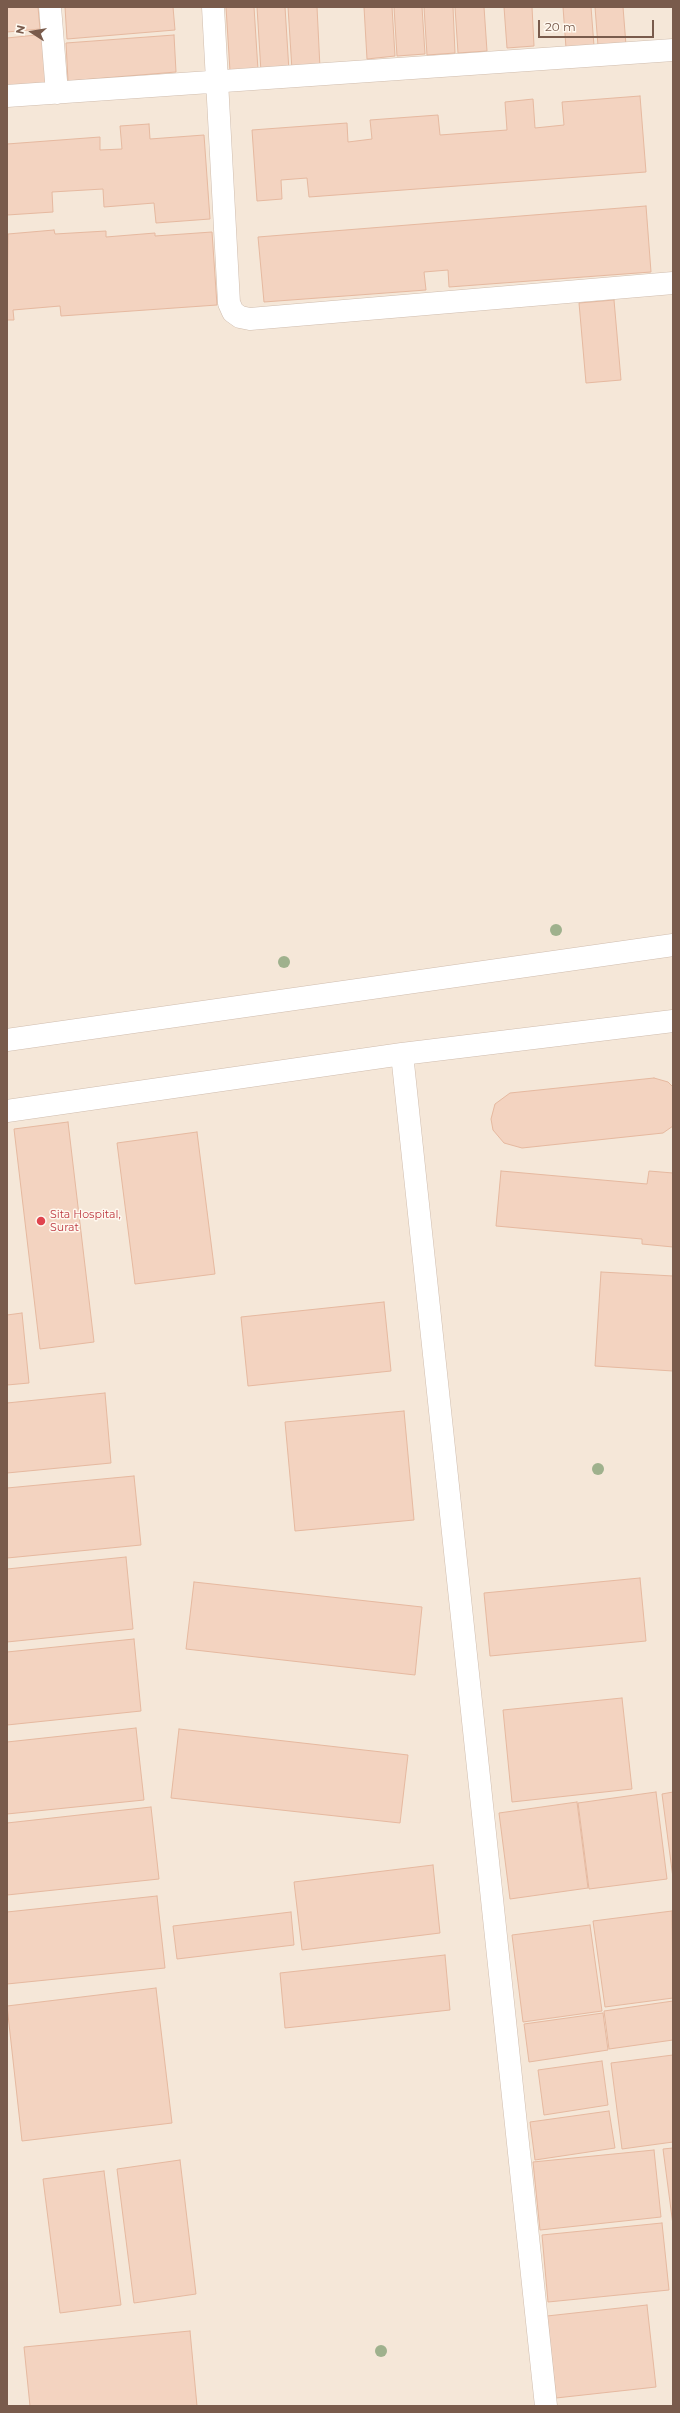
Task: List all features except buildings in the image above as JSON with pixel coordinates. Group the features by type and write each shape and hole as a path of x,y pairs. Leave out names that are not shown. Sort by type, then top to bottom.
{"street":[{"path":"50,7 57,93"},
{"path":"213,7 229,303 233,312 240,317 250,319 673,283"},
{"path":"7,96 673,50"},
{"path":"7,1040 673,946"},
{"path":"7,1111 402,1054 673,1021"},
{"path":"402,1054 546,2406"}],"shaded area":[{"path":"7,7 673,7 673,2406 7,2406"}],"place":[{"name":"Sita Hospital, Surat","path":"41,1221"}]}
